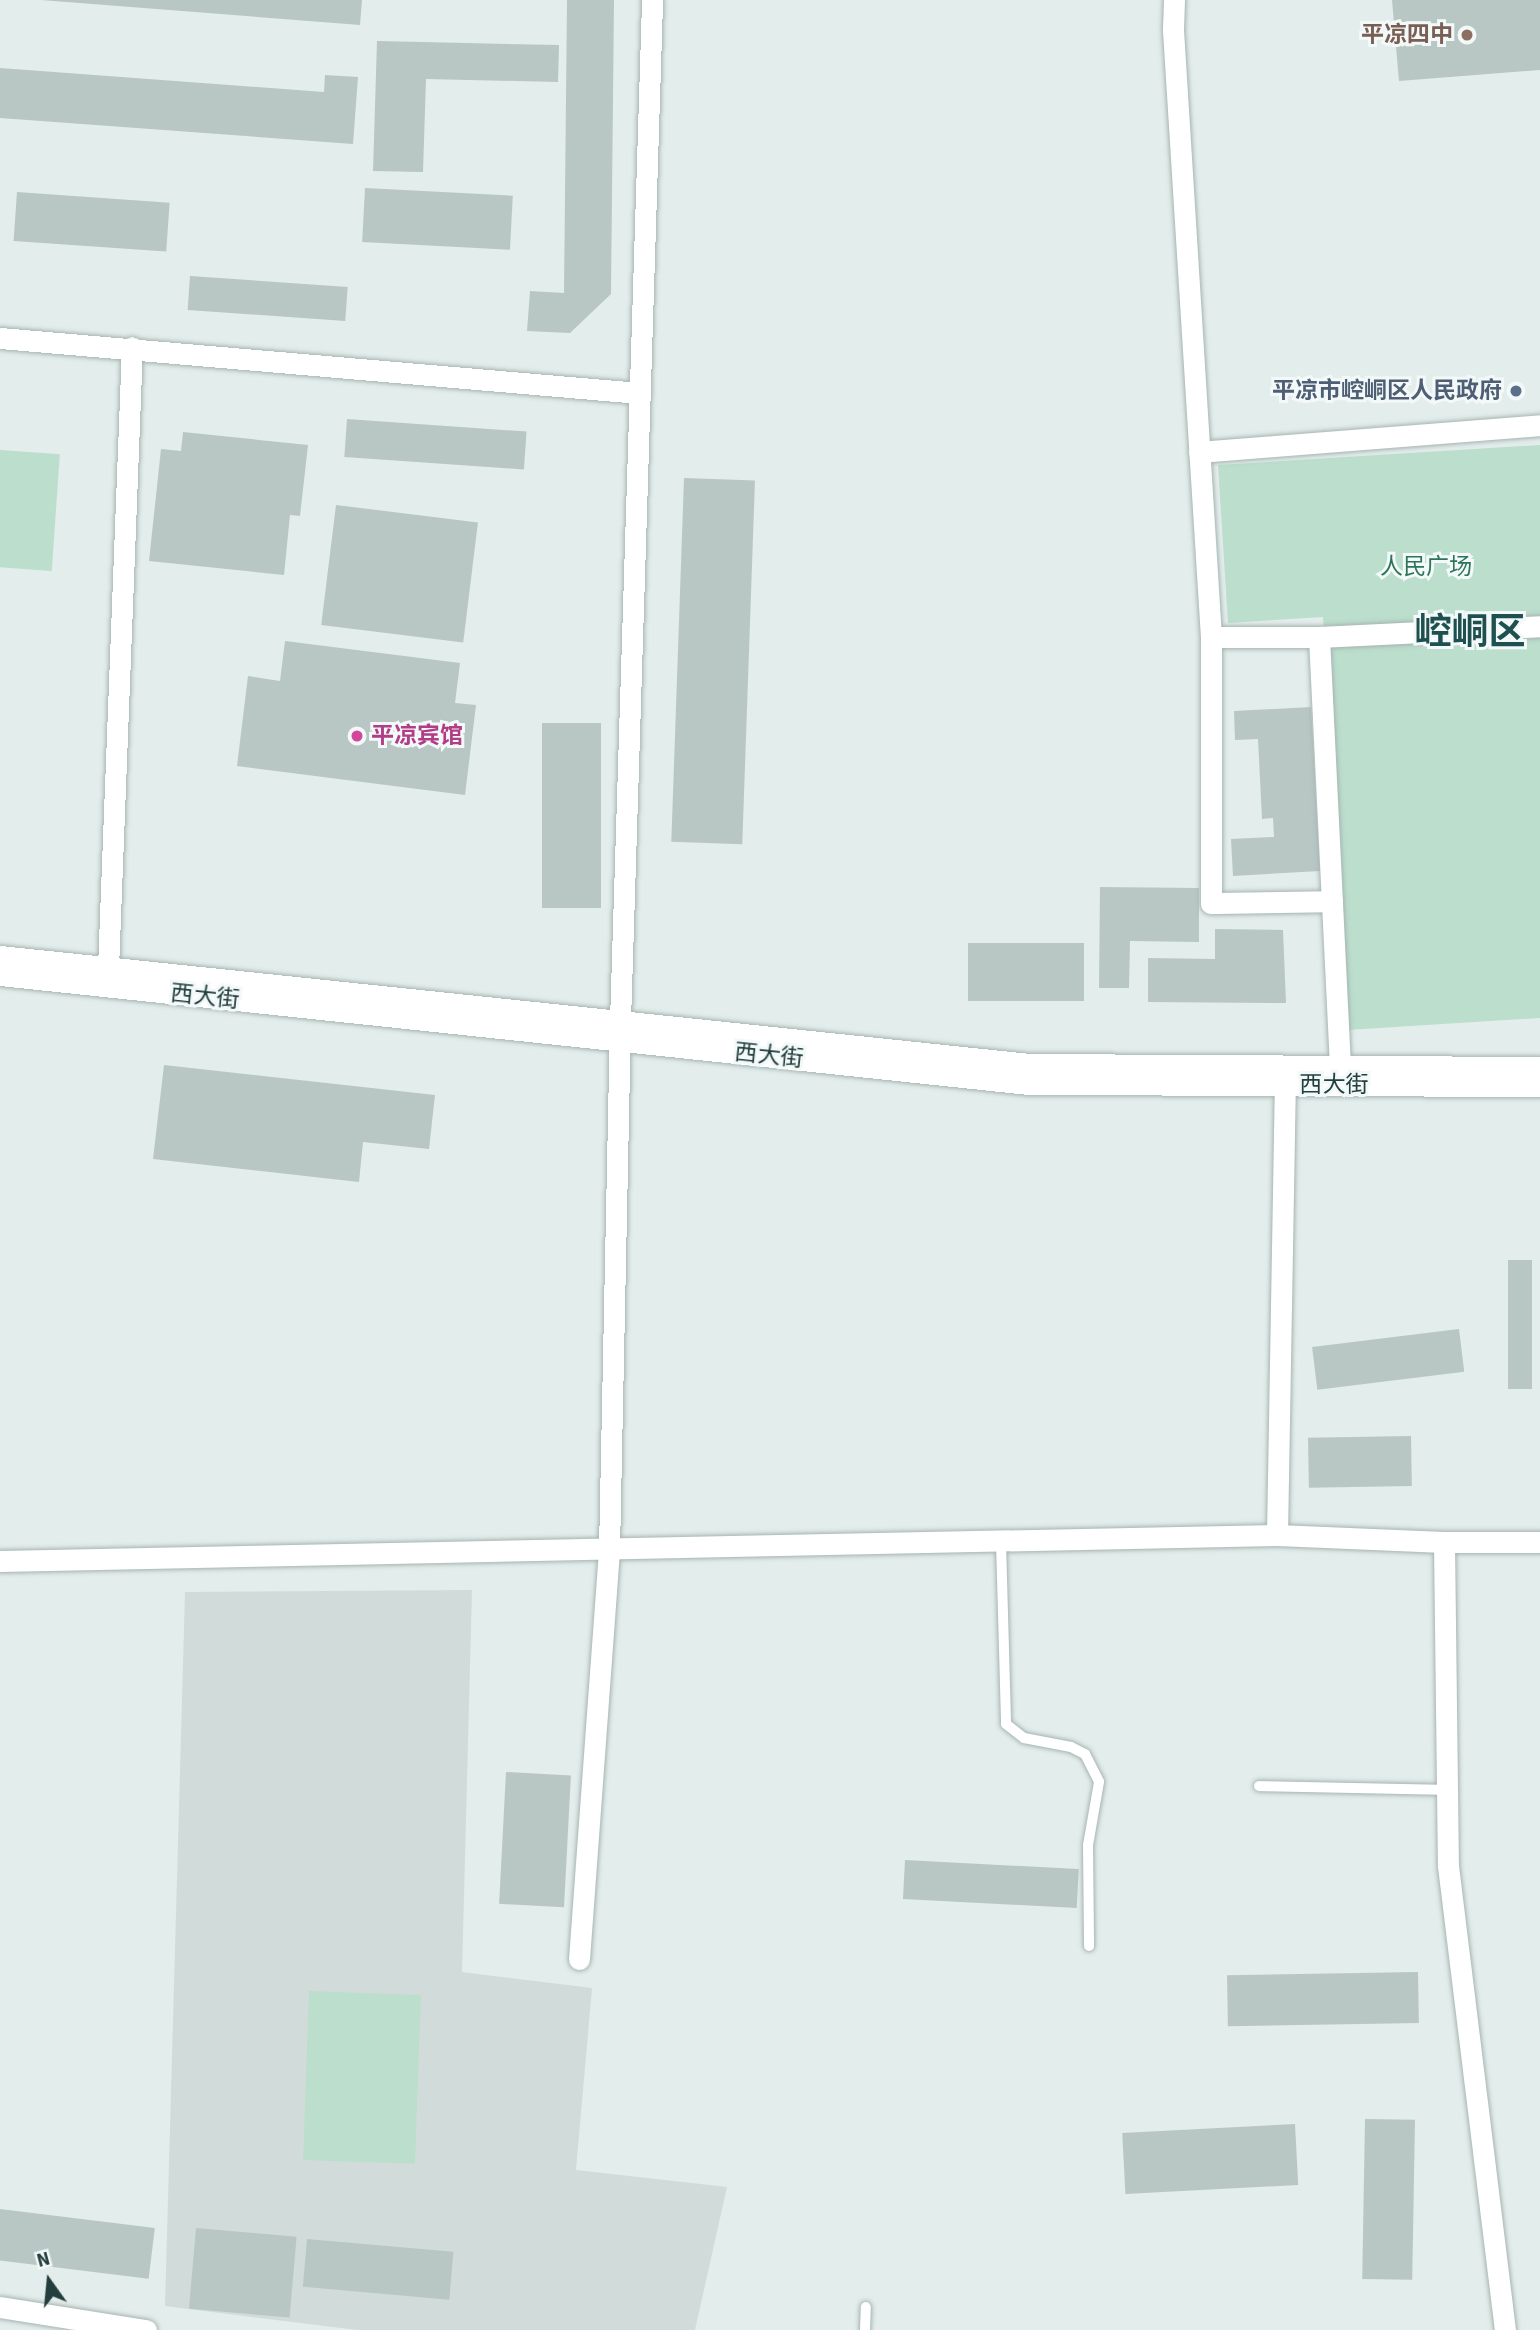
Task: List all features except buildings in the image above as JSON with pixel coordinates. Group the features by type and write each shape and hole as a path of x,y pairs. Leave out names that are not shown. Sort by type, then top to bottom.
{"street":[{"path":"579,1959 609,1550 620,1031 652,0"},
{"path":"1174,0 1173,30 1211,637 1211,903 1332,901"},
{"path":"0,338 132,346 639,393"},
{"path":"108,968 132,346"},
{"path":"1199,452 1540,425"},
{"path":"1211,637 1319,637 1540,626"},
{"path":"1319,637 1340,1066"},
{"name":"西大街","path":"0,957 620,1031 1029,1084 1285,1075 1540,1086"},
{"name":"西大街","path":"0,975 620,1031"},
{"name":"西大街","path":"1285,1075 1340,1066 1540,1067"},
{"path":"1277,1535 1285,1075"},
{"path":"0,1561 1277,1535 1444,1542 1540,1542"},
{"path":"1444,1542 1448,1866 1505,2330"},
{"path":"0,2308 146,2330"}],"lane":[{"path":"1001,1542 1006,1724 1024,1738 1071,1747 1085,1754 1099,1782 1088,1845 1089,1946"},
{"path":"1259,1786 1447,1790"},
{"path":"865,2330 866,2306"}],"shaded area":[{"path":"472,1590 462,1972 592,1988 576,2170 727,2187 695,2330 357,2330 165,2306 185,1592"}],"green space":[{"name":"人民广场","path":"1540,445 1540,1018 1347,1030 1323,617 1228,623 1218,465"},
{"path":"0,450 60,454 52,571 0,567"},
{"path":"309,1991 421,1995 415,2164 303,2160"}],"place":[{"name":"平凉四中","path":"1467,35"},
{"name":"平凉市崆峒区人民政府","path":"1516,391"},
{"name":"平凉宾馆","path":"357,736"}],"district":[{"name":"崆峒区","path":"1470,633"}]}
